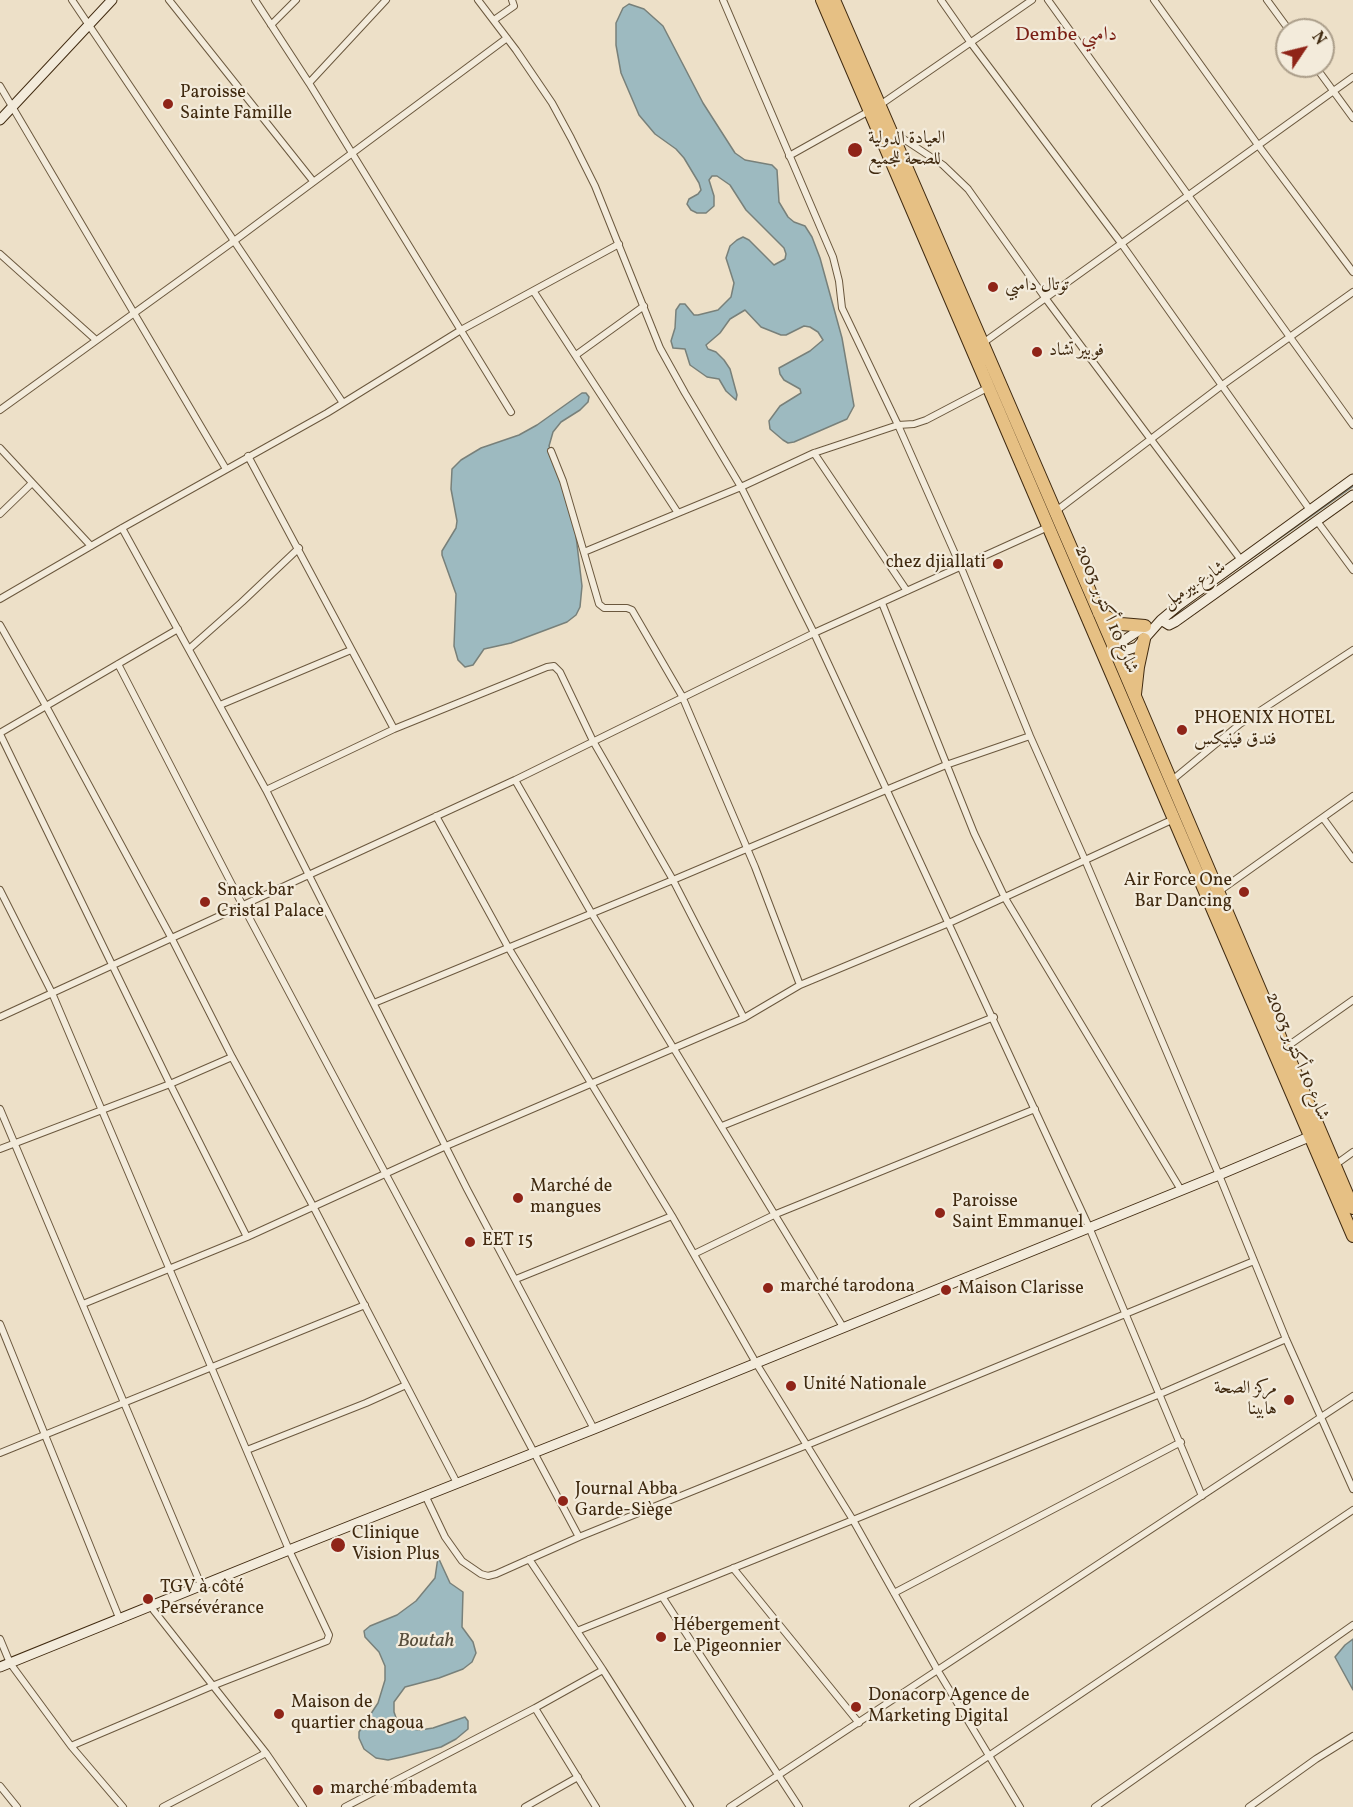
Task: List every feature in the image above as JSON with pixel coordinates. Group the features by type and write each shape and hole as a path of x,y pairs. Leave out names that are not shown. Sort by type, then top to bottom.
{"highway":[{"name":"شارع 10 أكتوبر 2003","path":"822,0 874,108 1055,519 1099,613 1110,654 1135,696 1170,781 1179,817 1218,892 1285,1048 1353,1236"},
{"name":"شارع 10 أكتوبر 2003","path":"834,0 874,108 890,130 978,346 989,387 1055,519 1179,817 1316,1134 1335,1165 1353,1208"},
{"path":"1099,613 1121,624 1145,626"},
{"path":"1135,696 1144,639"}],"street":[{"path":"72,0 343,403"},
{"path":"0,120 112,0"},
{"path":"170,0 312,181"},
{"path":"255,0 309,83 511,412"},
{"path":"271,25 296,0"},
{"path":"309,83 386,0"},
{"path":"478,0 495,20 552,103 595,186 660,348 741,487 814,633 1089,1227 1202,1496"},
{"path":"495,20 514,6 512,0"},
{"path":"723,0 833,257 842,308 898,425 960,566 1030,736 1219,1175 1286,1339 1353,1489"},
{"path":"941,0 1121,243 1310,510"},
{"path":"789,156 874,108 1032,0"},
{"path":"1048,0 1353,425"},
{"path":"1154,0 1353,272"},
{"path":"1268,0 1281,18"},
{"path":"0,410 234,241 507,38"},
{"path":"978,346 1353,77"},
{"path":"1324,78 1353,118"},
{"path":"0,86 226,469"},
{"path":"890,130 935,159 963,183 1046,299 1241,560"},
{"path":"0,599 343,403 461,330 619,244"},
{"path":"0,254 96,340"},
{"path":"534,292 678,513"},
{"path":"0,1017 515,780 682,696 1055,519 1150,439 1353,292"},
{"path":"576,355 644,306"},
{"path":"584,552 741,487 814,453 898,425 914,424 926,420 989,387"},
{"path":"0,448 91,546"},
{"path":"551,451 563,481 599,604 604,608 627,608 636,615 682,696 747,848 800,985"},
{"path":"814,453 907,591"},
{"path":"248,456 394,729"},
{"name":"شارع بيرميل","path":"1353,478 1161,620 1169,625 1175,622 1353,495"},
{"path":"0,514 32,483"},
{"path":"1317,521 1353,570"},
{"path":"122,528 266,790 446,1146 594,1429"},
{"path":"189,649 299,548"},
{"path":"882,603 974,833 1005,898 1182,1190"},
{"path":"1110,654 1145,626 1161,620"},
{"path":"1110,654 1132,650 1161,620"},
{"path":"0,625 172,939 457,1483"},
{"path":"178,629 0,733 170,1084 247,1237"},
{"path":"220,705 351,650"},
{"path":"1170,781 1240,724 1353,650"},
{"path":"118,664 243,906 579,1537"},
{"path":"266,790 394,729 554,666 560,672 593,741 673,880 744,1018"},
{"path":"374,1003 946,765 1030,736"},
{"path":"515,780 592,914 843,1327"},
{"path":"1218,892 1353,796"},
{"path":"436,816 508,947 672,1216 756,1363 853,1520 938,1671 1020,1807"},
{"path":"83,1304 247,1237 591,1082 744,1018 800,985 949,923 1179,817"},
{"path":"1323,818 1353,859"},
{"path":"0,890 52,993 289,1550 329,1635 327,1641 212,1686 71,1746"},
{"path":"1285,1048 1353,1000"},
{"path":"722,1126 993,1017"},
{"path":"0,1149 170,1084 232,1057"},
{"path":"0,1109 201,1586"},
{"path":"693,1254 776,1214 1035,1109"},
{"path":"0,1667 425,1495 535,1453 1316,1134"},
{"path":"1335,1165 1353,1152"},
{"path":"516,1279 672,1216"},
{"path":"425,1495 454,1552 481,1574 496,1575 579,1537 1254,1262"},
{"path":"0,1453 365,1305"},
{"path":"0,1324 120,1620"},
{"path":"577,1631 663,1598 1160,1394 1286,1339"},
{"path":"247,1450 406,1385"},
{"path":"730,1807 1353,1396"},
{"path":"894,1593 1181,1442"},
{"path":"913,1807 1353,1510"},
{"path":"529,1559 690,1807"},
{"path":"733,1568 859,1723"},
{"path":"663,1598 800,1807"},
{"path":"151,1607 266,1753 303,1807"},
{"path":"1095,1807 1353,1625"},
{"path":"0,1639 10,1663 71,1746 123,1807"},
{"path":"345,1807 603,1670"},
{"path":"535,1708 596,1807"},
{"path":"1249,1807 1316,1759 1353,1736"},
{"path":"163,1807 266,1753"},
{"path":"525,1807 578,1777"},
{"path":"0,1786 17,1807"}],"water":[{"path":"629,4 644,9 663,26 703,103 735,153 745,160 772,165 777,170 779,202 788,217 805,226 820,258 842,338 854,406 847,419 788,443 770,429 769,421 780,406 801,393 800,389 784,380 779,368 810,351 823,340 818,332 810,327 804,326 786,335 781,335 761,327 745,310 730,319 720,333 706,345 724,360 730,369 737,395 736,400 726,391 719,379 707,377 690,365 685,349 673,348 671,341 675,328 676,310 680,304 685,304 694,315 698,315 718,310 731,297 734,283 726,258 730,246 737,240 743,237 749,240 774,265 785,259 786,254 784,248 746,210 730,185 717,176 712,176 709,180 714,196 714,206 706,213 697,213 687,204 689,199 701,190 699,183 684,158 676,149 655,134 639,115 621,73 616,45 616,23 623,8"},
{"path":"582,393 586,393 589,397 588,402 561,422 553,432 549,446 575,528 582,586 580,607 576,615 567,622 511,643 484,649 473,665 465,667 458,660 454,646 456,594 442,555 442,551 456,528 457,521 451,489 452,469 461,460 481,448 519,435 537,425"},
{"name":"Boutah","path":"438,1557 450,1583 463,1592 462,1627 473,1642 476,1653 472,1662 463,1669 405,1687 394,1702 394,1712 398,1723 405,1728 420,1730 433,1728 465,1717 468,1721 468,1729 441,1747 388,1760 376,1758 364,1749 359,1732 378,1703 385,1680 385,1666 379,1652 365,1637 364,1631 370,1626 397,1615 416,1601 435,1578"},
{"path":"1353,1639 1353,1690 1335,1657"}],"waterway":[{"path":"1194,599 1353,486"},
{"path":"1169,620 1185,606"}],"place":[{"name":"Paroisse Sainte Famille","path":"168,104"},
{"name":"العيادة الدولية للصحة للجميع","path":"855,150"},
{"name":"توتال دامبي","path":"993,287"},
{"name":"فوبير تشاد","path":"1037,352"},
{"name":"chez djiallati","path":"998,564"},
{"name":"PHOENIX HOTEL فندق فينيكس","path":"1182,730"},
{"name":"Air Force One Bar Dancing","path":"1244,892"},
{"name":"Snack bar Cristal Palace","path":"205,902"},
{"name":"Marché de mangues","path":"518,1198"},
{"name":"Paroisse Saint Emmanuel","path":"940,1213"},
{"name":"EET 15","path":"470,1242"},
{"name":"marché tarodona","path":"768,1288"},
{"name":"Maison Clarisse","path":"946,1290"},
{"name":"Unité Nationale","path":"791,1386"},
{"name":"مركز الصحة هابينا","path":"1289,1400"},
{"name":"Journal Abba Garde-Siège","path":"563,1501"},
{"name":"Clinique Vision Plus","path":"338,1545"},
{"name":"TGV à côté Persévérance","path":"148,1599"},
{"name":"Hébergement Le Pigeonnier","path":"661,1637"},
{"name":"Donacorp Agence de Marketing Digital","path":"856,1707"},
{"name":"Maison de quartier chagoua","path":"279,1714"},
{"name":"marché mbademta","path":"318,1790"}],"district":[{"name":"Dembe دامبي","path":"1066,36"}]}
